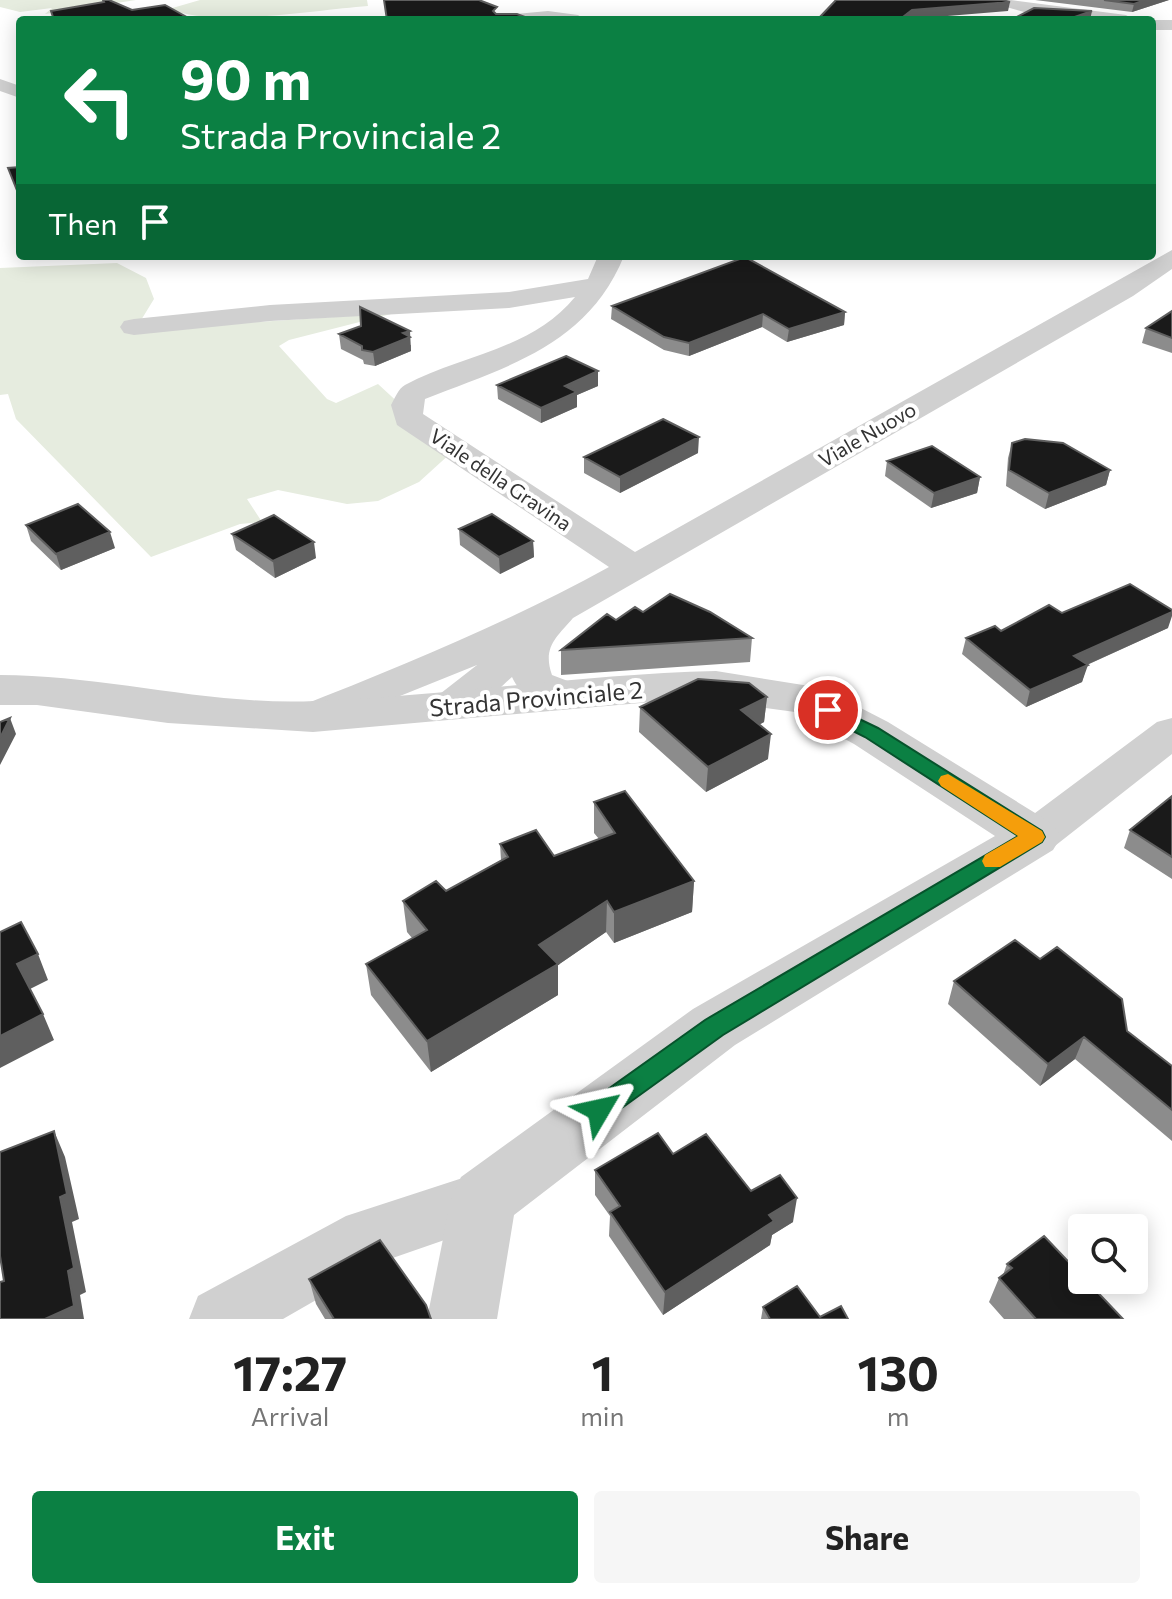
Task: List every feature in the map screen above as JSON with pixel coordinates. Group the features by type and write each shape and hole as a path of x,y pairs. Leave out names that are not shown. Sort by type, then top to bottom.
{"street":[{"path":"989,0 1035,10 1090,16"},
{"name":"Viale Nuovo","path":"313,717 461,657 506,631 561,609 1124,290 1172,258"},
{"name":"Viale della Gravina","path":"609,260 583,304 547,336 413,393 406,405 408,418 635,568"},
{"path":"134,327 270,313 509,300 596,286"},
{"name":"Viale Nuovo","path":"451,707 529,643 561,609"},
{"path":"529,643 525,663 535,683 566,696"},
{"path":"451,707 450,682 461,657"},
{"name":"Strada Provinciale 2","path":"0,690 37,690 168,708 313,717 652,687 716,686 806,699 871,733 1035,837"},
{"path":"221,1319 368,1237 484,1199 576,1127 714,1027 1035,837 1172,732"},
{"path":"462,1319 484,1199"}],"shaded area":[{"path":"0,0 136,0 45,14 52,8 20,12 0,7"},
{"path":"200,0 367,0 368,6 257,16 205,16 169,9"},
{"path":"117,263 146,278 154,299 135,330 395,313 289,340 279,346 327,399 336,403 378,384 452,452 419,482 378,501 347,504 278,490 247,499 262,522 240,524 151,557 16,419 8,394 0,395 0,268"}],"building":[{"path":"109,0 132,10 165,5 185,16 53,16 51,11"},
{"path":"384,0 479,0 497,7 493,11 496,14 522,16 386,16"},
{"path":"836,0 1010,2 912,10 904,16 821,16"},
{"path":"1104,0 1145,0 1134,4"},
{"path":"1034,8 1092,11 1078,16 1019,16"},
{"path":"16,167 16,188 8,168"},
{"path":"737,260 750,260 845,312 789,329 763,314 689,343 664,337 612,306"},
{"path":"360,307 410,331 403,333 410,337 373,352 362,350 362,346 339,334 361,326"},
{"path":"1172,311 1172,338 1146,328"},
{"path":"566,356 598,371 565,386 577,392 541,408 497,385"},
{"path":"663,419 699,437 620,477 584,457"},
{"path":"1025,439 1063,443 1110,470 1049,493 1009,470 1012,443"},
{"path":"932,446 980,477 934,493 887,461"},
{"path":"78,504 110,532 56,554 26,525"},
{"path":"492,514 533,541 499,557 459,529"},
{"path":"274,515 314,542 273,561 232,534"},
{"path":"1130,584 1172,612 1074,656 1088,665 1030,690 966,638 995,626 1001,631 1049,605 1062,613"},
{"path":"670,594 710,612 752,638 561,650 607,614 616,620 635,607 643,612"},
{"path":"698,679 749,683 767,697 741,710 771,734 708,767 640,707"},
{"path":"10,718 0,738 0,722"},
{"path":"625,791 694,881 614,912 607,901 539,945 558,964 427,1041 366,964 427,930 403,901 436,881 446,891 508,857 500,844 536,830 554,856 615,833 594,802"},
{"path":"1172,796 1172,857 1130,830"},
{"path":"21,922 38,954 17,964 43,1014 0,1036 0,932"},
{"path":"1015,940 1040,959 1057,947 1122,999 1127,1031 1172,1066 1172,1110 1084,1037 1048,1064 954,981"},
{"path":"54,1131 67,1194 60,1197 74,1268 68,1271 74,1306 45,1319 0,1319 0,1282 4,1281 0,1256 0,1152"},
{"path":"658,1133 673,1154 706,1134 751,1191 780,1175 797,1198 769,1215 774,1221 665,1292 610,1212 620,1206 595,1170"},
{"path":"1044,1236 1068,1261 1068,1294 1099,1294 1123,1319 1036,1319 999,1278 1012,1268 1007,1264"},
{"path":"380,1240 426,1305 431,1319 334,1319 309,1279"},
{"path":"797,1286 820,1317 841,1306 848,1319 770,1319 763,1307"}],"slow traffic":[{"path":"948,781 1035,837 993,861"}],"route":[{"path":"599,1110 714,1027 1035,837 871,733 828,710"}]}
